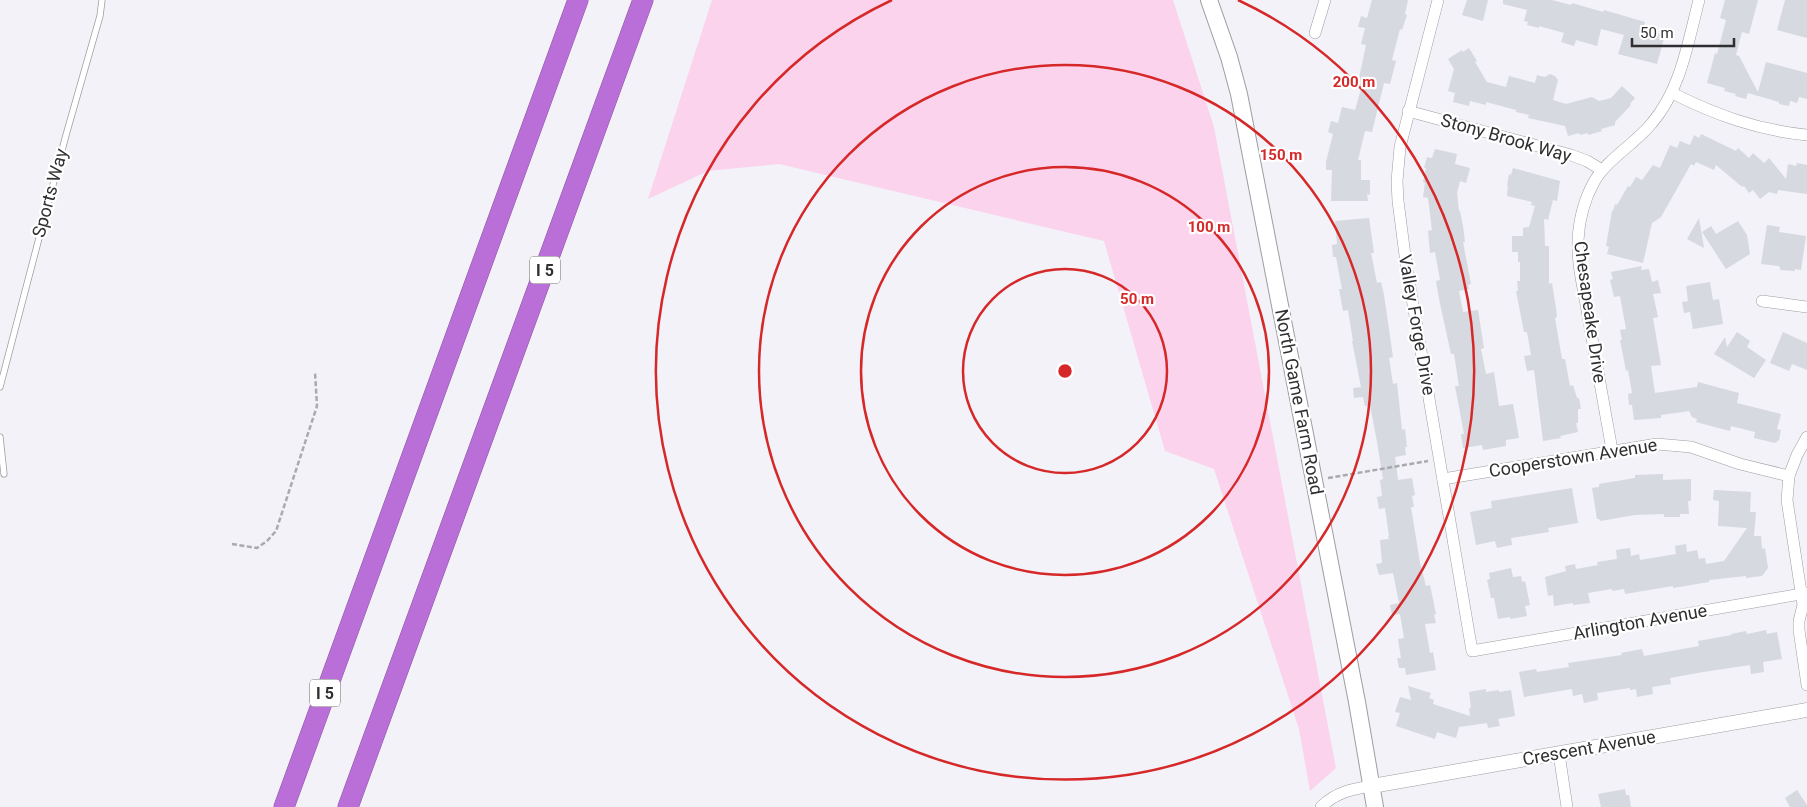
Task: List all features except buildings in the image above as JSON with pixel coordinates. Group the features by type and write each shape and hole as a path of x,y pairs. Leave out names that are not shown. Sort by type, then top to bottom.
{"highway":[{"name":"I 5","path":"284,807 578,0"},
{"name":"I 5","path":"348,807 643,0"}],"main road":[{"name":"North Game Farm Road","path":"1210,0 1230,57 1239,94 1375,807"}],"street":[{"path":"1316,33 1325,0"},
{"name":"Valley Forge Drive","path":"1438,0 1408,110 1400,147 1397,181 1400,227 1472,651"},
{"name":"Chesapeake Drive","path":"1612,450 1581,274 1578,242 1579,224 1593,183 1602,170 1654,122 1672,93 1685,52 1696,1"},
{"path":"1672,93 1722,116 1740,122 1807,136"},
{"name":"Stony Brook Way","path":"1408,110 1571,155 1587,161 1602,170"},
{"path":"1762,301 1807,307"},
{"path":"1807,437 1797,455 1789,476 1787,500 1804,600 1799,630 1807,685"},
{"name":"Cooperstown Avenue","path":"1443,479 1657,444 1679,445 1702,450 1740,464 1789,476"},
{"name":"Arlington Avenue","path":"1472,651 1804,600"},
{"name":"Crescent Avenue","path":"1372,786 1807,710"},
{"path":"1559,754 1567,807"},
{"path":"1321,807 1343,792 1372,786"}],"lane":[{"name":"Sports Way","path":"0,387 66,135 100,16 102,0"},
{"path":"0,437 4,474"}],"path":[{"path":"232,544 258,548 276,531 316,406 315,372"},
{"path":"1314,480 1440,459"}],"shaded area":[{"path":"712,0 1173,0 1214,127 1336,768 1310,791 1299,729 1214,469 1165,451 1104,241 779,164 708,171 648,199"}]}
